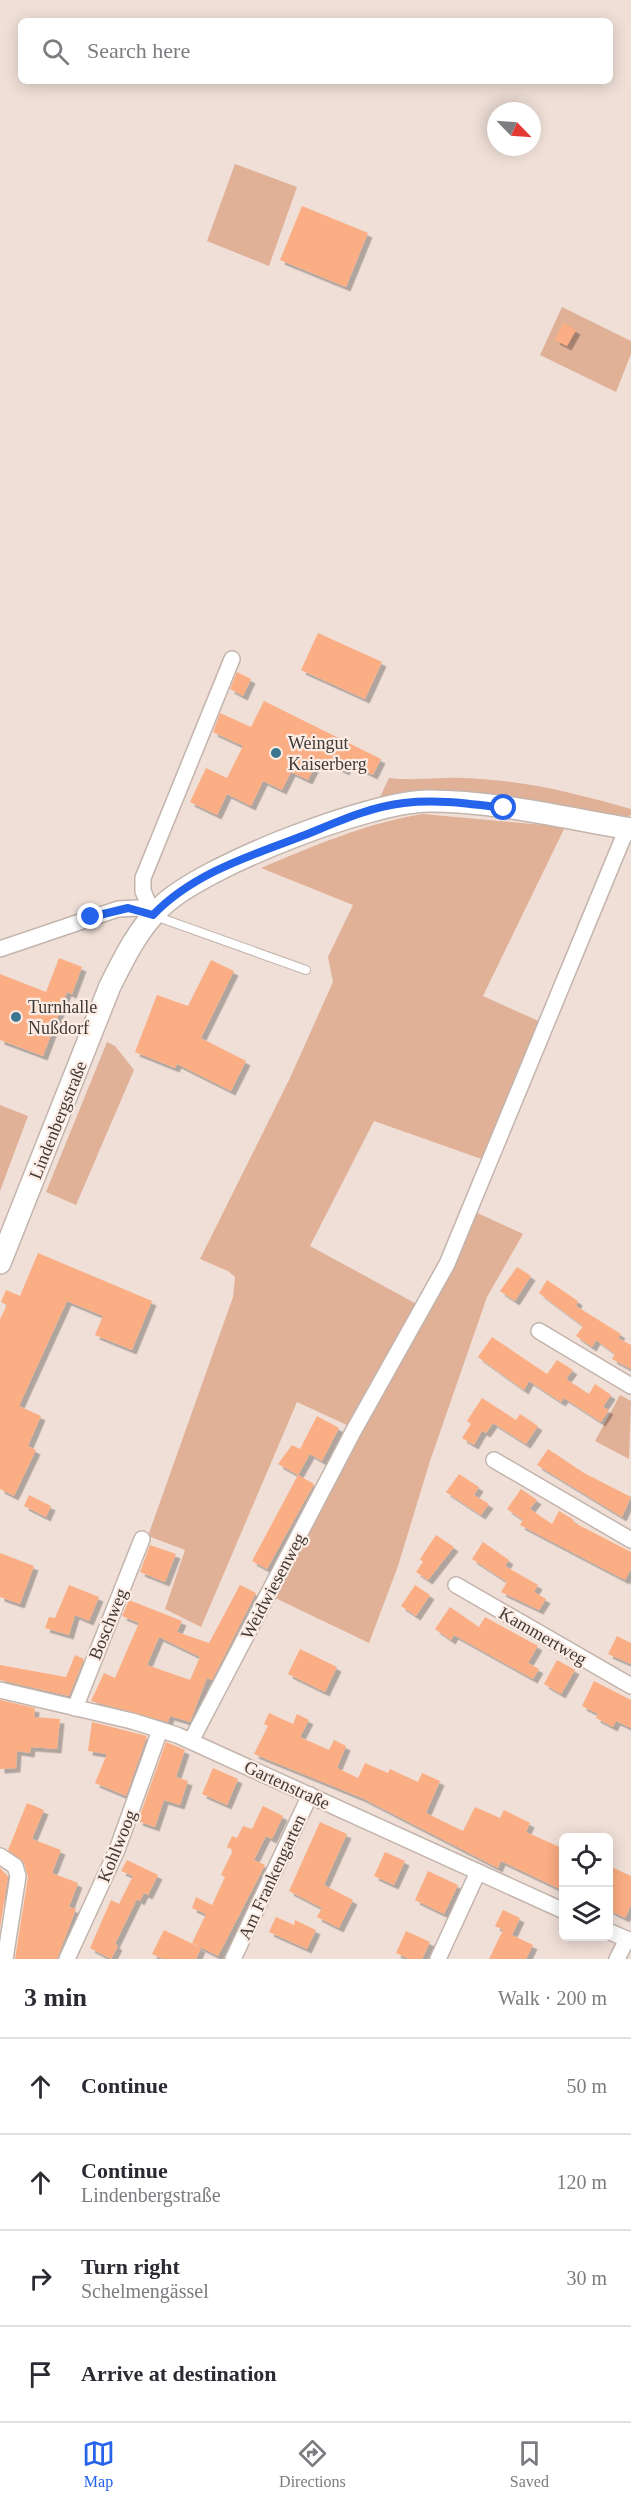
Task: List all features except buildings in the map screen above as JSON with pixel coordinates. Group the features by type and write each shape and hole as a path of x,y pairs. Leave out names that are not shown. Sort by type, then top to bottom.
{"main road":[{"name":"Lindenbergstraße","path":"0,1263 110,986 130,947 153,915 180,892 218,870 346,818 386,806 426,801 465,803 631,828"}],"street":[{"path":"153,915 143,891 142,878 232,659"},
{"name":"Weidwiesenweg","path":"191,1741 354,1430 447,1264 631,828"},
{"path":"0,949 118,909 138,908 153,915"},
{"path":"539,1331 631,1386"},
{"path":"494,1460 631,1540"},
{"name":"Boschweg","path":"75,1708 142,1539"},
{"name":"Kammertweg","path":"456,1585 631,1686"},
{"name":"Gartenstraße","path":"0,1690 160,1730 191,1741 559,1909"},
{"name":"Kohlwoog","path":"67,1959 117,1850 160,1730"},
{"name":"Am Frankengarten","path":"233,1959 310,1796"},
{"path":"0,1856 15,1866 18,1876 5,1959"},
{"path":"438,1959 478,1872"},
{"path":"613,1933 629,1940 617,1959"}],"lane":[{"path":"153,915 306,970"}],"shaded area":[{"path":"235,164 297,187 269,266 207,241"},
{"path":"562,307 631,341 631,354 616,392 540,355"},
{"path":"389,778 463,778 528,784 631,809 631,815 622,819 379,799"},
{"path":"423,814 565,827 483,996 545,1024 490,1162 374,1121 310,1246 424,1308 473,1211 523,1234 487,1297 430,1461 398,1566 369,1643 271,1596 360,1431 297,1402 201,1627 165,1609 185,1550 148,1536 233,1297 235,1277 228,1271 200,1259 290,1078 333,982 328,957 353,905 261,868 361,829"},
{"path":"107,1042 115,1046 134,1070 76,1205 46,1192"},
{"path":"0,1105 28,1116 0,1191"},
{"path":"620,1395 631,1401 629,1459 595,1441"}],"place":[{"name":"Weingut Kaiserberg","path":"276,753"},
{"name":"Turnhalle Nußdorf","path":"16,1017"}],"route":[{"path":"91,917 128,908 138,908 153,915 197,880 218,870 346,818 386,806 426,801 504,808"}]}
